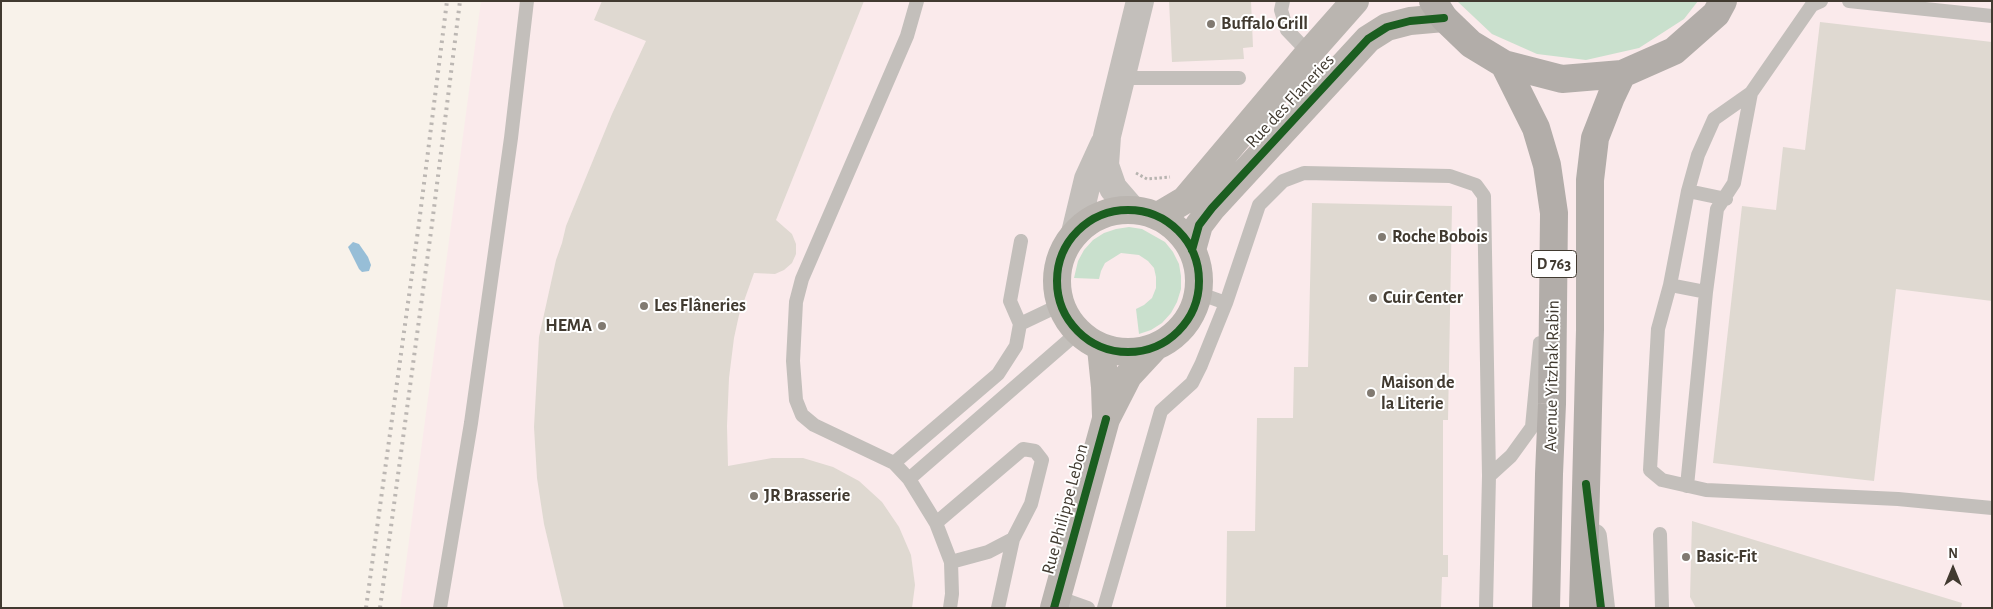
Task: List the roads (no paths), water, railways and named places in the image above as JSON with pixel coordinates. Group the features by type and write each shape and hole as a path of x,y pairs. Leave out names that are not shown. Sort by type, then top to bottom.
{"main road":[{"path":"1438,10 1472,44 1504,64 1562,79 1622,74 1674,51 1716,14 1723,1"},
{"name":"Avenue Yitzhak Rabin","path":"1504,64 1536,128 1547,165 1554,213 1552,404 1546,608"},
{"name":"Avenue Yitzhak Rabin","path":"1583,608 1590,330 1590,180 1594,138 1622,74"}],"street":[{"path":"1075,233 1088,179 1107,136 1140,1"},
{"name":"Rue des Flaneries","path":"1158,216 1186,200 1309,53 1356,1"},
{"name":"Rue des Flaneries","path":"1192,250 1199,225 1212,208 1368,39 1387,27 1410,21 1438,10"},
{"path":"1107,136 1105,165 1113,188 1132,210"},
{"path":"1132,210 1158,216 1178,231 1192,250 1199,271 1198,293 1193,311 1184,326 1170,339 1154,348 1137,352 1118,352 1101,348 1088,342 1077,333 1067,320 1056,290 1056,274 1059,259 1075,233 1091,220 1111,212 1132,210"},
{"name":"Rue Philippe Lebon","path":"1101,348 1106,419"},
{"name":"Rue Philippe Lebon","path":"1056,602 1106,419 1128,376 1154,348"},
{"path":"1586,484 1601,608"}],"lane":[{"path":"440,608 473,413 511,138 527,1"},
{"path":"917,1 906,36 802,279 796,302 794,332 796,400 802,415 814,425 894,463 909,479 936,523 951,562 952,594 950,608"},
{"path":"1283,1 1281,10 1287,30 1309,53"},
{"path":"1821,1 1812,5 1751,93 1714,119 1698,154 1688,191 1670,285 1658,329 1650,470 1662,480 1706,490 1898,499 1992,508"},
{"path":"1849,1 1992,16"},
{"path":"1122,78 1239,78"},
{"path":"1687,486 1706,292 1717,209 1726,199 1734,182 1751,93"},
{"path":"1104,608 1161,411 1192,383 1226,303 1259,205 1282,181 1304,174 1314,174 1450,176 1476,185 1484,196 1489,476 1486,608"},
{"path":"1688,191 1726,199"},
{"path":"1489,476 1511,456 1532,427 1554,213"},
{"path":"894,463 998,374 1016,346 1020,324 1010,301 1021,241"},
{"path":"1670,285 1706,292"},
{"path":"1198,293 1226,303"},
{"path":"1020,324 1060,305"},
{"path":"909,479 1077,333"},
{"path":"936,523 1022,449 1035,451 1042,460 1031,504 1013,540 998,608"},
{"path":"1660,534 1662,608"},
{"path":"951,562 988,552 1013,540"},
{"path":"1056,602 1088,608"}],"water":[{"path":"353,242 359,244 368,257 371,265 369,271 362,272 359,269 348,247"}],"railway":[{"path":"366,608 419,223 447,1"},
{"path":"380,608 460,1"}],"place":[{"name":"Buffalo Grill","path":"1211,24"},
{"name":"Roche Bobois","path":"1382,237"},
{"name":"Cuir Center","path":"1373,298"},
{"name":"Les Flâneries","path":"644,306"},
{"name":"HEMA","path":"602,326"},
{"name":"Maison de la Literie","path":"1371,393"},
{"name":"JR Brasserie","path":"754,496"},
{"name":"Basic-Fit","path":"1686,557"}]}
